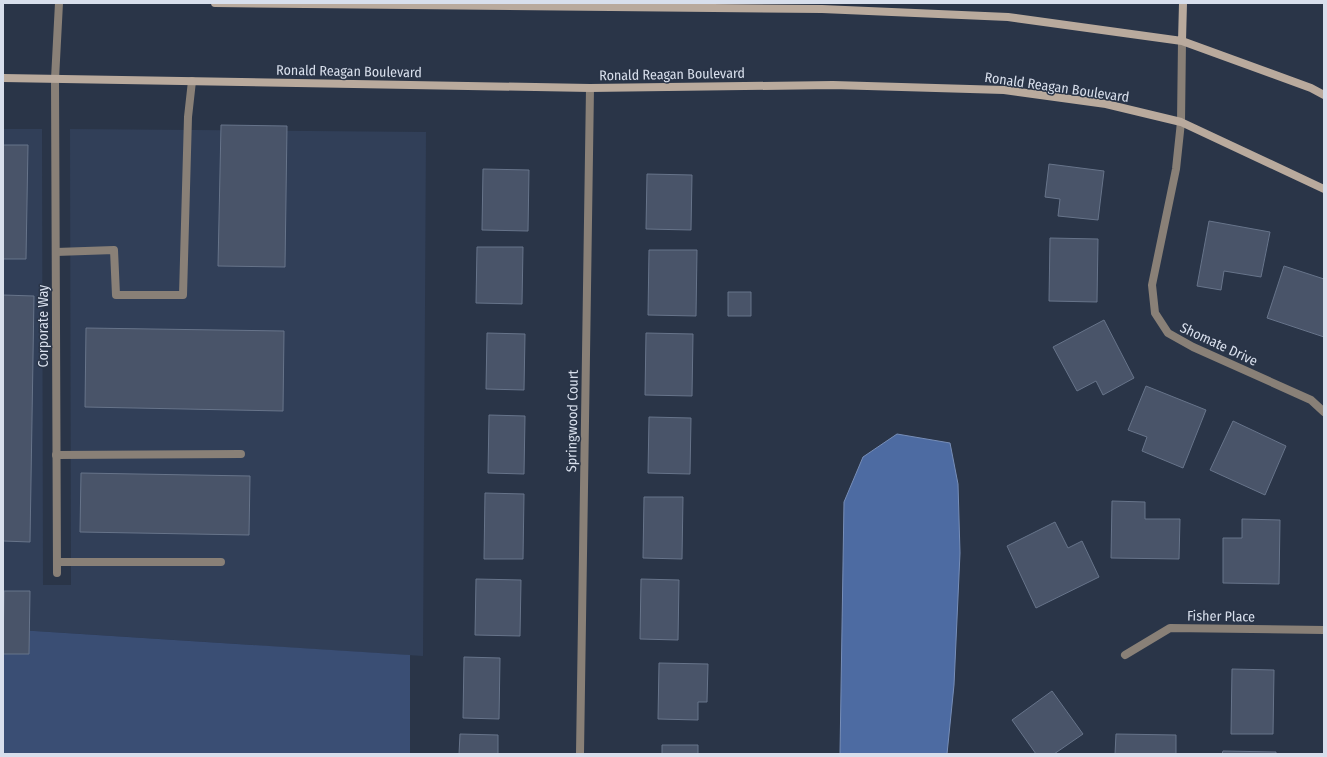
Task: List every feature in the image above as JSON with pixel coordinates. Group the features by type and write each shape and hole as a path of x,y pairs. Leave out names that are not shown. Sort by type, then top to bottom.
{"main road":[{"path":"215,3 698,5 1008,17 1182,42 1310,88 1324,95"},
{"path":"1182,42 1183,3"},
{"name":"Ronald Reagan Boulevard","path":"3,78 590,88 833,85 1004,90 1106,104 1181,122 1324,189"}],"street":[{"name":"Corporate Way","path":"57,573 56,79 60,3"},
{"name":"Shomate Drive","path":"1182,42 1181,122 1176,170 1152,285 1155,313 1168,333 1193,347 1311,400 1324,412"},
{"path":"56,252 114,250 116,295 183,295 188,117 192,81"},
{"name":"Springwood Court","path":"580,754 590,88"},
{"path":"56,455 241,454"},
{"path":"56,562 221,562"},
{"name":"Fisher Place","path":"1125,654 1170,628 1324,630"}],"shaded area":[{"path":"3,129 42,129 43,585 71,585 70,129 426,132 423,656 3,629"},
{"path":"897,434 950,443 958,484 960,553 954,685 947,754 840,754 844,502 863,457"},
{"path":"3,629 410,655 410,754 3,754"}],"building":[{"path":"221,125 287,126 285,267 218,266"},
{"path":"3,145 28,145 26,259 3,259"},
{"path":"1049,164 1104,171 1098,220 1058,216 1060,199 1045,197"},
{"path":"483,169 529,170 528,231 482,230"},
{"path":"647,174 692,175 691,230 646,229"},
{"path":"1209,221 1270,232 1261,277 1224,271 1221,290 1197,286"},
{"path":"1050,238 1098,239 1097,302 1049,301"},
{"path":"477,247 523,247 522,304 476,303"},
{"path":"649,250 697,250 696,316 648,315"},
{"path":"1284,266 1324,279 1324,337 1267,318"},
{"path":"728,292 751,292 751,316 728,316"},
{"path":"3,295 34,296 30,542 3,541"},
{"path":"1104,320 1134,378 1103,395 1096,381 1077,391 1053,347"},
{"path":"86,328 284,331 283,411 85,407"},
{"path":"487,333 525,334 524,390 486,389"},
{"path":"646,333 693,334 692,396 645,395"},
{"path":"1146,386 1206,410 1183,468 1142,451 1147,437 1128,430"},
{"path":"489,415 525,416 524,474 488,473"},
{"path":"649,417 691,418 690,474 648,473"},
{"path":"1233,421 1286,446 1265,495 1210,470"},
{"path":"81,473 250,476 249,535 80,532"},
{"path":"485,493 524,494 523,559 484,559"},
{"path":"644,497 683,497 682,559 643,558"},
{"path":"1112,501 1145,502 1145,519 1180,519 1179,559 1111,558"},
{"path":"1242,519 1280,520 1279,584 1223,583 1223,538 1242,538"},
{"path":"1055,522 1068,548 1082,541 1099,577 1036,608 1007,546"},
{"path":"476,579 521,580 520,636 475,635"},
{"path":"641,579 679,580 678,640 640,639"},
{"path":"4,591 30,591 29,654 3,654"},
{"path":"464,657 500,658 499,719 463,718"},
{"path":"659,663 708,664 707,702 698,702 698,720 658,719"},
{"path":"1232,669 1274,670 1273,734 1231,734"},
{"path":"1052,691 1083,734 1054,754 1036,754 1012,720"},
{"path":"460,734 498,735 498,754 459,754"},
{"path":"1116,734 1176,735 1176,754 1115,754"},
{"path":"662,745 698,745 698,754 662,754"},
{"path":"1223,751 1276,752 1276,754 1222,754"}]}
